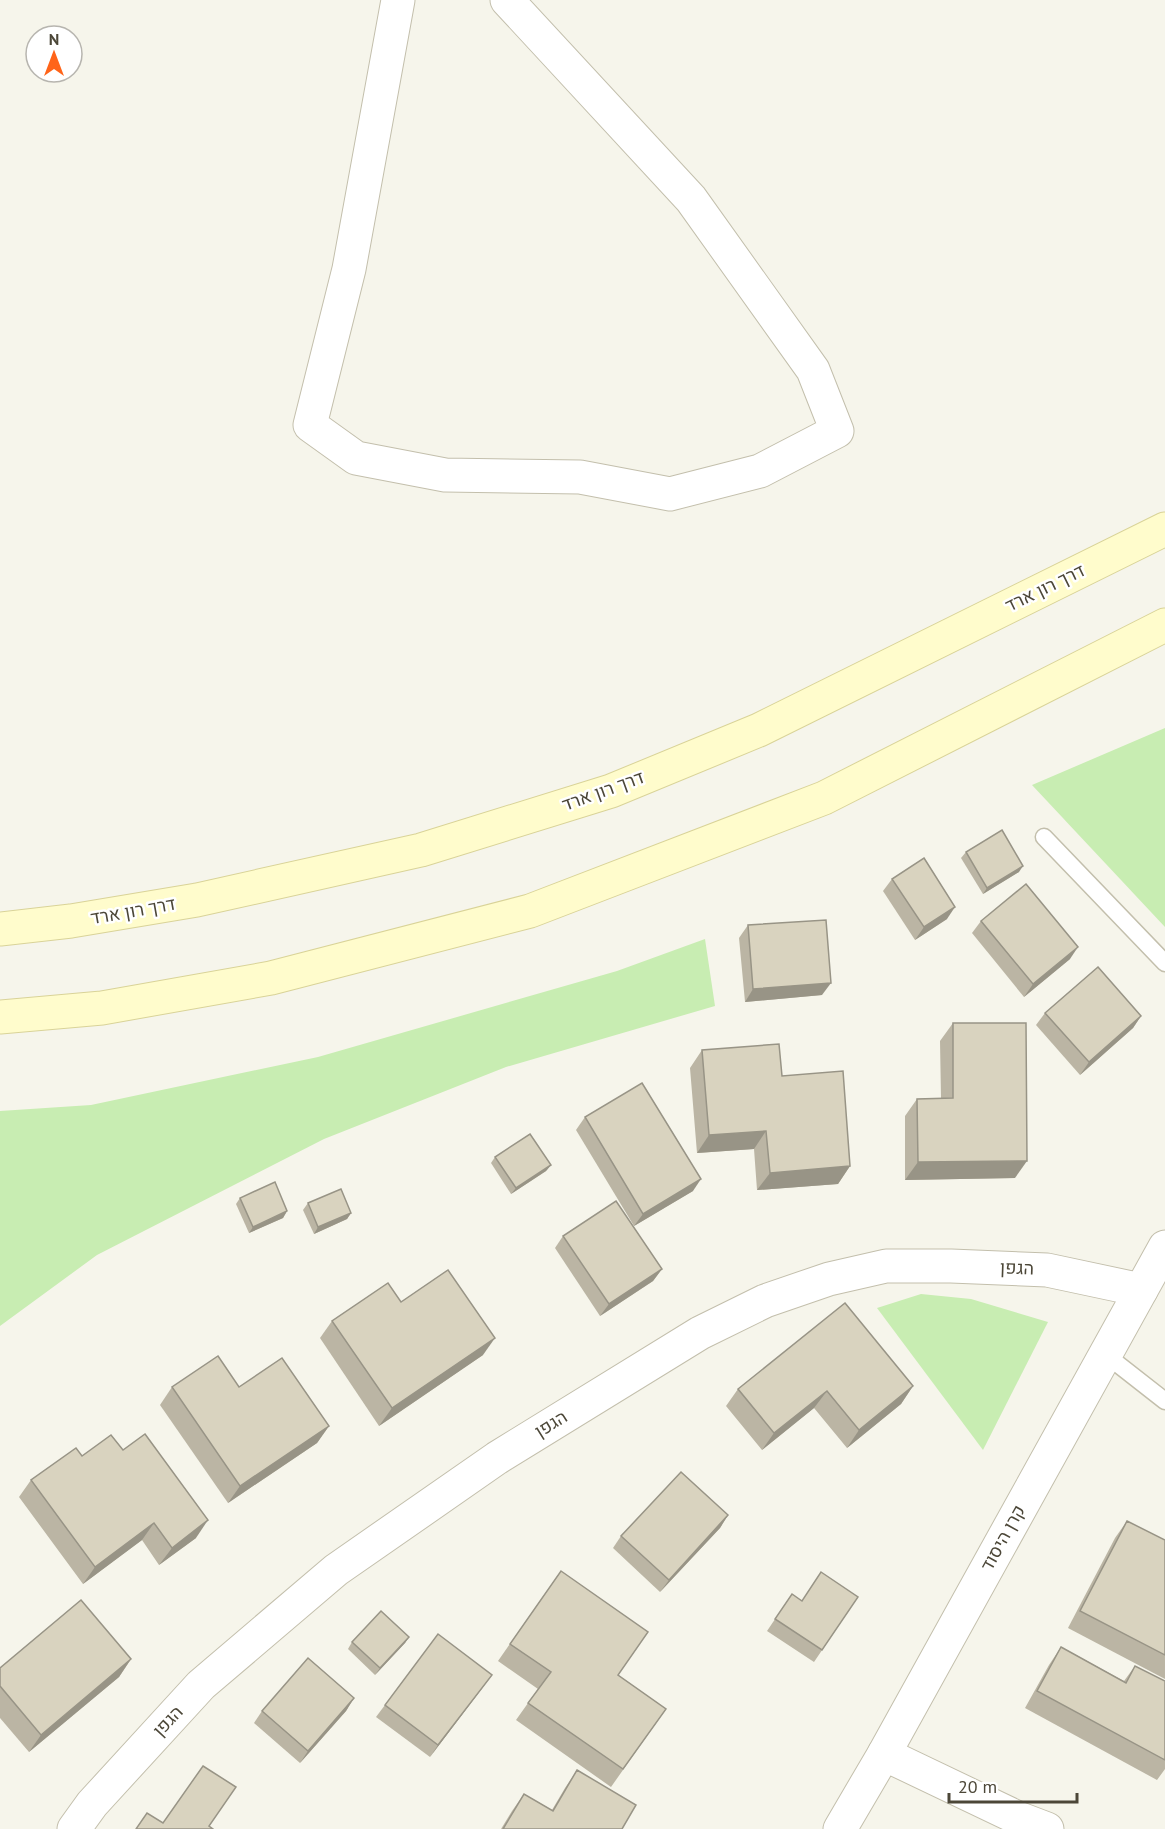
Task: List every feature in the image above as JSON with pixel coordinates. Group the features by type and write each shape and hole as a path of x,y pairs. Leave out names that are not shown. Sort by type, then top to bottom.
{"main road":[{"name":"דרך רון ארד","path":"0,929 71,921 196,900 422,850 611,790 759,730 1165,528"},
{"path":"0,1017 102,1008 271,978 530,911 824,798 1165,625"}],"street":[{"path":"398,0 350,269 310,425 356,458 434,473 580,477 670,494 760,471 837,431 813,370 691,199 507,0"},
{"name":"קרן היסוד","path":"840,1829 884,1754 1165,1247"},
{"name":"הגפן","path":"74,1829 92,1804 201,1685 336,1570 497,1458 700,1333 765,1301 829,1279 886,1266 1047,1270 1141,1290"},
{"path":"884,1754 1018,1818 1047,1829"}],"lane":[{"path":"1044,837 1165,963"},
{"path":"1105,1354 1165,1401"}],"green space":[{"path":"1165,728 1165,927 1032,785"},
{"path":"705,939 715,1006 506,1067 324,1139 97,1255 0,1326 0,1111 91,1105 318,1057 617,971"},
{"path":"921,1294 971,1299 1048,1322 983,1450 877,1308"}],"building":[{"path":"1002,830 1023,866 987,888 966,852"},
{"path":"924,858 955,907 924,927 892,879"},
{"path":"1026,884 1078,947 1033,984 981,921"},
{"path":"826,920 831,983 753,989 748,925"},
{"path":"1098,967 1141,1016 1089,1062 1045,1013"},
{"path":"953,1023 1026,1023 1027,1161 918,1162 917,1099 953,1098"},
{"path":"779,1044 782,1076 843,1071 850,1166 770,1173 766,1131 709,1135 702,1050"},
{"path":"642,1083 701,1179 643,1214 585,1117"},
{"path":"530,1134 551,1165 516,1188 495,1157"},
{"path":"275,1182 287,1211 253,1227 240,1198"},
{"path":"341,1189 351,1213 318,1227 308,1203"},
{"path":"616,1201 662,1269 609,1304 563,1236"},
{"path":"448,1270 495,1338 392,1408 332,1321 388,1283 401,1302"},
{"path":"845,1303 913,1386 859,1430 827,1391 774,1433 738,1389"},
{"path":"218,1356 239,1387 282,1358 329,1426 240,1486 172,1387"},
{"path":"145,1434 208,1520 172,1548 154,1523 95,1567 31,1480 76,1448 82,1456 111,1435 123,1450"},
{"path":"681,1472 728,1515 669,1580 621,1536"},
{"path":"1127,1521 1165,1540 1165,1655 1080,1611"},
{"path":"561,1571 648,1632 618,1675 666,1709 623,1769 528,1703 551,1672 510,1644"},
{"path":"821,1572 858,1597 822,1650 775,1619 792,1594 802,1601"},
{"path":"81,1600 131,1659 41,1735 0,1686 0,1668"},
{"path":"381,1611 409,1637 380,1668 352,1642"},
{"path":"438,1634 492,1675 438,1745 385,1705"},
{"path":"1061,1647 1126,1683 1135,1666 1165,1681 1165,1760 1037,1691"},
{"path":"308,1658 354,1698 308,1751 262,1711"},
{"path":"203,1766 236,1787 209,1826 213,1829 136,1829 147,1813 163,1823"},
{"path":"577,1770 636,1805 622,1829 503,1829 524,1794 553,1811"}]}
